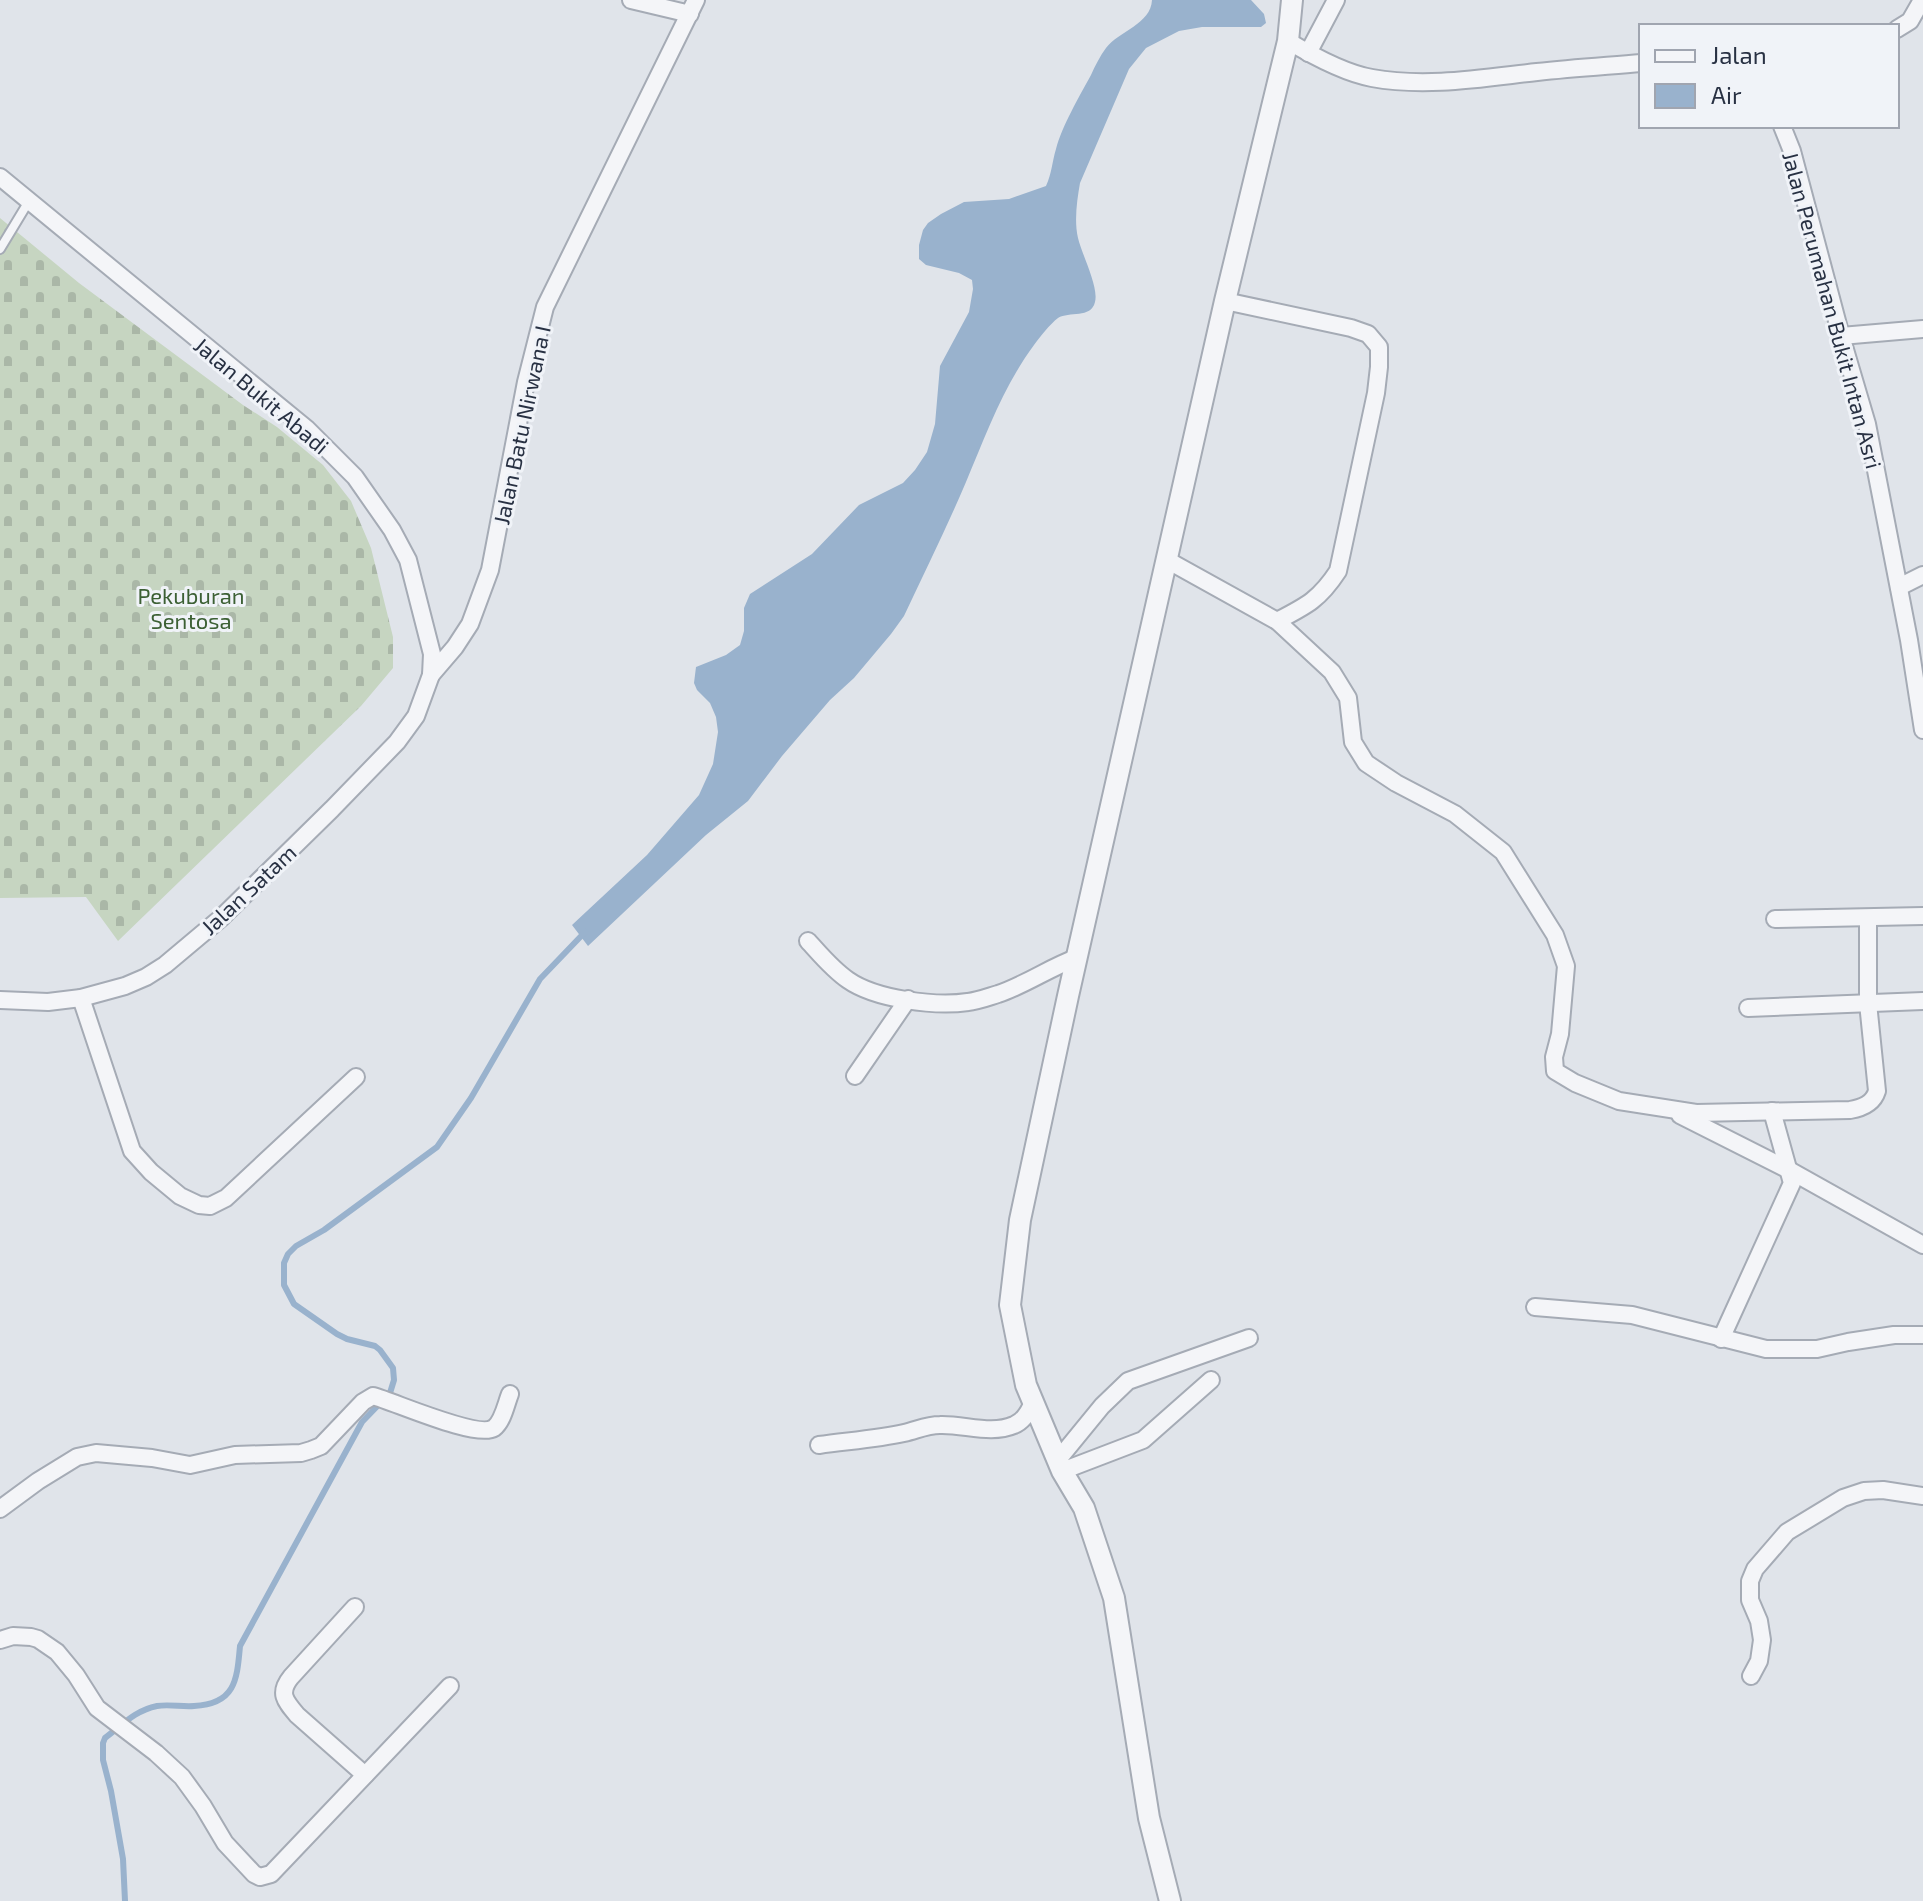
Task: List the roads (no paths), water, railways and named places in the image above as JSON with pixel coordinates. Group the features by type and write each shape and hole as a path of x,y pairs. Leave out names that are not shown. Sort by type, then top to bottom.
{"street":[{"path":"631,0 693,7"},
{"path":"1170,1901 1149,1818 1114,1598 1084,1508 1059,1466 1026,1385 1010,1305 1020,1220 1076,958 1225,301 1288,41 1292,0"},
{"path":"1308,53 1336,0"},
{"path":"1899,28 1910,21 1922,0"},
{"name":"Jalan Batu Nirwana I","path":"431,675 470,624 490,570 526,382 545,307 693,7"},
{"path":"1288,41 1308,53 1370,78 1411,82 1639,63"},
{"name":"Jalan Perumahan Bukit Intan Asri","path":"1783,128 1792,151 1867,424 1923,730"},
{"name":"Jalan Bukit Abadi","path":"0,177 307,429 355,477 392,530 408,560 432,654 431,675"},
{"path":"1225,301 1351,328 1368,334 1379,347 1376,393 1338,571 1326,590 1310,604 1277,621"},
{"path":"1841,336 1923,329"},
{"path":"1167,560 1277,621 1332,672 1348,698 1353,742 1366,763 1396,783 1455,814 1503,852 1555,935 1566,966 1560,1034 1554,1057 1555,1071 1575,1083 1619,1101 1696,1113 1850,1110 1865,1106 1877,1091 1868,1003 1868,918"},
{"path":"1899,587 1923,575"},
{"name":"Jalan Satam","path":"0,1000 48,1002 81,998 125,986 165,965 221,918 397,742 416,716 431,675"},
{"path":"1775,919 1923,916"},
{"path":"808,941 832,967 866,990 937,1003 967,1002 988,997 1017,987 1076,958"},
{"path":"81,998 132,1151 169,1188 199,1205 210,1206 226,1198 356,1077"},
{"path":"855,1076 908,999"},
{"path":"1748,1008 1923,1001"},
{"path":"1668,1109 1789,1170 1923,1245"},
{"path":"1721,1339 1790,1190 1792,1179 1772,1111"},
{"path":"1535,1307 1632,1315 1721,1339 1788,1351 1894,1335 1923,1335"},
{"path":"1059,1466 1102,1406 1128,1381 1249,1338"},
{"path":"1059,1466 1143,1440 1211,1380"},
{"path":"0,1509 77,1457 96,1453 190,1465 235,1455 301,1453 321,1446 363,1402 372,1397 449,1423 489,1430 497,1424 510,1394"},
{"path":"819,1445 940,1425 1010,1427 1026,1416 1033,1402"},
{"path":"1751,1676 1759,1661 1762,1640 1759,1621 1750,1600 1750,1581 1755,1569 1787,1532 1843,1498 1864,1491 1923,1496"},
{"path":"355,1607 291,1677 284,1692 287,1704 297,1715 365,1775"},
{"path":"0,1640 24,1635 38,1639 57,1652 97,1708 182,1777 231,1850 260,1877 271,1874 450,1686"}],"lane":[{"path":"0,249 29,201"}],"water":[{"path":"1152,0 1251,0 1264,14 1266,23 1261,27 1202,27 1179,31 1146,48 1129,69 1080,183 1078,196 1077,231 1096,296 1093,307 1084,313 1058,318 1023,361 996,412 904,616 854,678 830,700 782,756 748,801 706,835 588,946 572,925 647,855 699,795 713,764 718,732 716,717 710,703 694,683 696,667 726,655 740,645 744,631 744,608 750,594 812,554 859,505 903,483 927,452 935,424 940,366 969,312 973,289 972,280 959,273 926,265 919,259 923,230 941,214 964,202 1009,199 1046,186 1062,131 1100,58 1112,42 1146,15"}],"waterway":[{"path":"125,1901 123,1859 103,1760 105,1738 149,1708 208,1704 226,1695 232,1688 240,1646 362,1422 390,1393 394,1380 393,1368 375,1346 337,1334 294,1304 284,1285 284,1263 288,1254 437,1147 471,1098 540,979 585,932"}],"park label":[{"name":"Pekuburan Sentosa","path":"191,608"}]}
